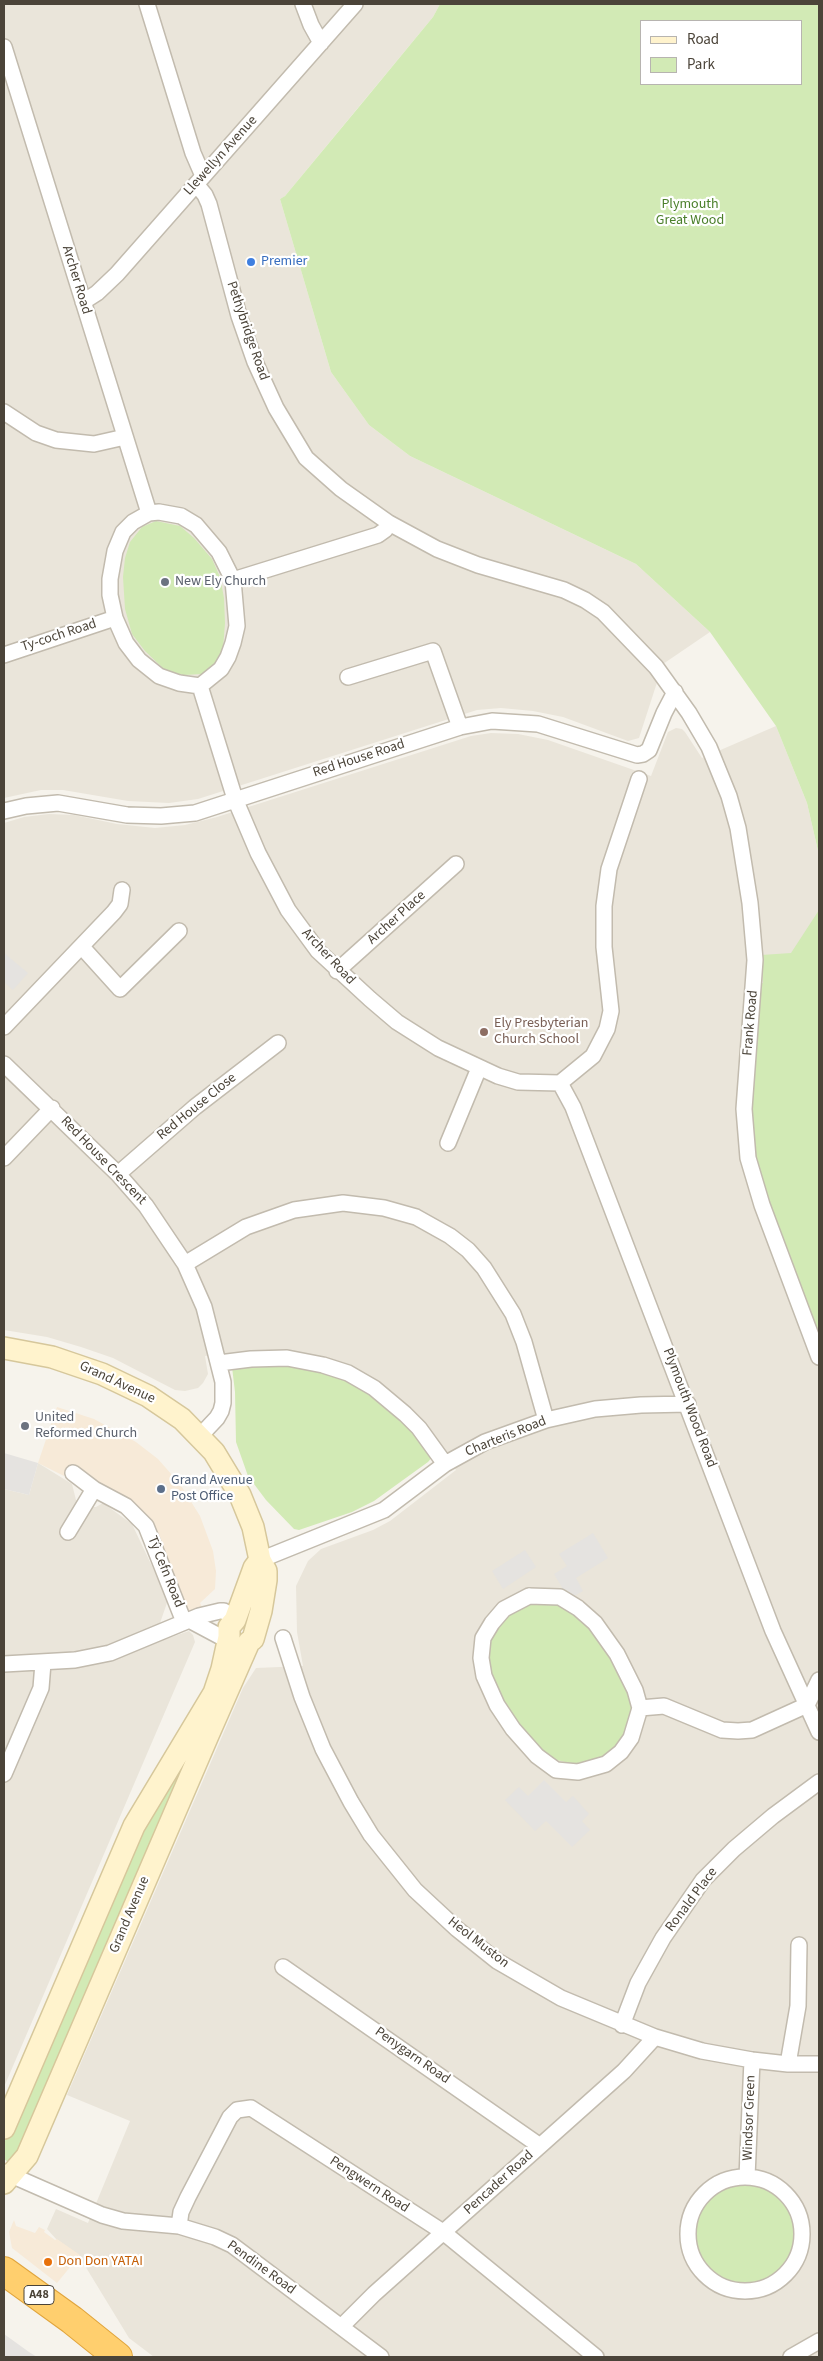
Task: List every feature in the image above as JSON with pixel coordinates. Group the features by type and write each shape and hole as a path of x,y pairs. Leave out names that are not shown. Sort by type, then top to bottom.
{"highway":[{"name":"A48","path":"4,2271 72,2320 118,2357"}],"street":[{"name":"Pethybridge Road","path":"147,4 193,153 199,180 208,204 239,316 255,362 291,435 306,458 324,475 389,522 437,549 478,565 564,590 585,600 603,612 624,633 656,667 674,692"},
{"path":"303,4 320,43"},
{"name":"Llewellyn Avenue","path":"82,302 97,293 117,274 355,4"},
{"name":"Archer Road","path":"4,47 149,513"},
{"path":"4,412 36,433 56,440 94,444 125,437"},
{"path":"169,512 181,516 196,525 219,552 232,580 237,626 233,643 228,658 221,669 200,686 179,683 160,676 140,660 126,643 115,618 110,595 110,580 115,551 123,532 134,522 149,513 169,512"},
{"path":"232,580 378,535 389,522"},
{"name":"Ty-coch Road","path":"4,654 115,618"},
{"path":"348,677 433,650 460,727"},
{"name":"Archer Road","path":"200,686 235,799 258,853 288,910 304,934 337,971 397,1022 438,1048 480,1068 518,1082 560,1083"},
{"name":"Red House Road","path":"4,811 26,806 58,803 127,814 161,816 196,813 460,727 492,721 538,724 637,755 644,754 650,750 664,712 674,692"},
{"name":"Frank Road","path":"674,692 709,747 729,796 738,828 750,904 755,960 744,1109 748,1158 760,1200 819,1357"},
{"path":"560,1083 593,1056 607,1029 611,1011 604,948 604,906 609,869 639,779"},
{"name":"Archer Place","path":"337,971 456,864"},
{"path":"4,1027 117,908 120,904 122,890"},
{"path":"82,947 120,989 179,930"},
{"name":"Red House Close","path":"118,1174 194,1107 278,1044"},
{"name":"Red House Crescent","path":"4,1064 52,1108 118,1174 146,1206 185,1264 204,1307 220,1363 223,1403 217,1418 200,1436"},
{"path":"448,1143 480,1068"},
{"name":"Plymouth Wood Road","path":"560,1083 573,1107 688,1404 773,1632 819,1732"},
{"path":"4,1158 52,1108"},
{"path":"185,1264 246,1227 294,1210 343,1203 384,1208 416,1217 450,1236 468,1250 484,1268 513,1314 534,1371 546,1420"},
{"name":"Grand Avenue","path":"4,1348 78,1365 116,1380 168,1408 200,1436 223,1465 240,1495 253,1527 260,1560 266,1571 261,1611 242,1632 214,1693 134,1826 4,2128"},
{"path":"220,1363 251,1359 287,1358 322,1365 348,1373 374,1388 420,1428 445,1464"},
{"name":"Charteris Road","path":"260,1560 384,1510 445,1464 486,1442 546,1420 595,1409 641,1405 688,1404"},
{"name":"Tŷ Cefn Road","path":"73,1473 94,1489 126,1506 146,1526 188,1622"},
{"path":"68,1532 94,1489"},
{"path":"529,1596 560,1597 578,1608 595,1624 617,1654 635,1690 640,1708 632,1738 621,1752 606,1764 578,1772 556,1770 537,1756 513,1729 497,1705 484,1676 481,1658 483,1638 492,1623 504,1609 529,1596"},
{"path":"4,1664 75,1660 110,1653 188,1622 220,1611 224,1611 242,1632 221,1637 188,1622"},
{"name":"Grand Avenue","path":"6,2177 27,2156 242,1632"},
{"name":"Heol Muston","path":"284,1638 306,1706 323,1749 341,1784 371,1834 414,1890 456,1929 497,1961 562,1998 622,2025 702,2051 752,2060 788,2064 819,2064"},
{"path":"4,1774 41,1688 43,1663"},
{"path":"640,1708 664,1706 722,1730 752,1730 807,1705 819,1680"},
{"name":"Ronald Place","path":"622,2025 638,1983 684,1907 703,1880 734,1849 773,1816 819,1782"},
{"path":"788,2064 798,2006 799,1945"},
{"name":"Penygarn Road","path":"283,1968 540,2146"},
{"name":"Pencader Road","path":"341,2327 374,2294 624,2071 655,2037"},
{"name":"Windsor Green","path":"748,2177 752,2060"},
{"name":"Pengwern Road","path":"179,2226 181,2212 188,2197 230,2117 243,2108 255,2110 443,2232 596,2357"},
{"name":"Pendine Road","path":"6,2177 102,2215 133,2222 179,2226 200,2231 232,2245 381,2357"},
{"name":"Windsor Green","path":"748,2177 765,2181 781,2190 793,2203 800,2220 802,2238 798,2256 789,2271 775,2283 761,2290 746,2292 731,2290 716,2284 704,2275 695,2263 689,2249 687,2234 690,2218 696,2204 705,2192 732,2178 748,2177"},
{"path":"791,2357 819,2341"}],"shaded area":[{"path":"4,4 440,4 433,17 285,196 280,199 331,372 369,425 410,456 636,564 710,632 663,664 639,738 628,741 563,717 533,711 501,708 477,710 198,799 169,803 128,801 63,790 41,790 4,798"},
{"path":"776,726 807,803 819,855 819,2357 154,2357 129,2338 79,2256 57,2240 47,2229 56,2209 88,2223 130,2121 67,2095 243,1688 256,1668 303,1666 297,1632 296,1586 308,1561 321,1549 373,1530 390,1521 456,1470 420,1418 401,1400 372,1378 304,1355 278,1351 205,1356 208,1374 203,1383 198,1388 185,1391 175,1390 113,1358 81,1347 47,1337 4,1330 4,823 24,817 49,814 74,815 117,824 155,828 185,825 217,817 471,736 491,733 518,734 548,740 651,776 668,732 676,728 682,729 685,732 702,758"},
{"path":"4,953 28,973 13,990 4,982"},
{"path":"57,1407 94,1419 136,1442 158,1459 180,1484 200,1516 213,1551 216,1571 215,1589 200,1603 202,1607 189,1612 153,1528 131,1503 72,1464 64,1476 38,1463"},
{"path":"4,1453 38,1463 29,1495 4,1489"},
{"path":"38,1463 72,1484 76,1500 88,1507 96,1507 103,1503 132,1524 168,1600 160,1623 166,1639 189,1631 193,1635 195,1642 4,2087 4,1489 29,1495"},
{"path":"593,1533 608,1558 576,1578 583,1591 569,1599 554,1574 567,1566 559,1554"},
{"path":"525,1550 536,1567 503,1589 492,1571"},
{"path":"544,1780 566,1802 573,1796 589,1814 582,1821 590,1830 572,1847 546,1821 535,1831 505,1800 519,1787 528,1796"},
{"path":"14,2220 16,2226 35,2233 39,2227 45,2230 44,2232 55,2240 57,2239 80,2255 57,2283 12,2248 9,2232"},
{"path":"4,2334 29,2352 37,2357 4,2357"}],"green space":[{"name":"Plymouth Great Wood","path":"440,4 819,4 819,855 807,803 776,726 710,632 636,564 410,456 369,425 331,372 280,199 285,196 433,17"},
{"path":"156,521 180,526 194,538 212,559 220,577 224,598 223,649 216,662 202,674 184,675 167,672 145,651 132,634 125,609 123,577 125,558 130,542 142,527"},
{"path":"819,910 819,1357 754,1181 748,1060 755,985 763,983 761,955 791,953"},
{"path":"270,1363 319,1370 361,1386 400,1416 433,1456 428,1462 374,1501 352,1512 299,1530 294,1529 266,1500 248,1476 236,1442 235,1392 232,1367"},
{"path":"538,1600 566,1605 591,1623 630,1690 633,1712 627,1735 606,1755 581,1766 553,1759 523,1732 499,1693 487,1664 488,1648 498,1623 518,1606"},
{"path":"212,1707 20,2155 12,2162 8,2162 4,2159 4,2143 132,1844"},
{"path":"744,2184 763,2187 780,2198 791,2215 794,2234 791,2253 780,2270 763,2281 744,2284 725,2281 708,2270 697,2253 694,2234 697,2215 708,2198 725,2187"}],"place":[{"name":"Premier","path":"251,262"},
{"name":"New Ely Church","path":"165,582"},
{"name":"Ely Presbyterian Church School","path":"484,1032"},
{"name":"United Reformed Church","path":"25,1426"},
{"name":"Grand Avenue Post Office","path":"161,1489"},
{"name":"Don Don YATAI","path":"48,2262"}]}
